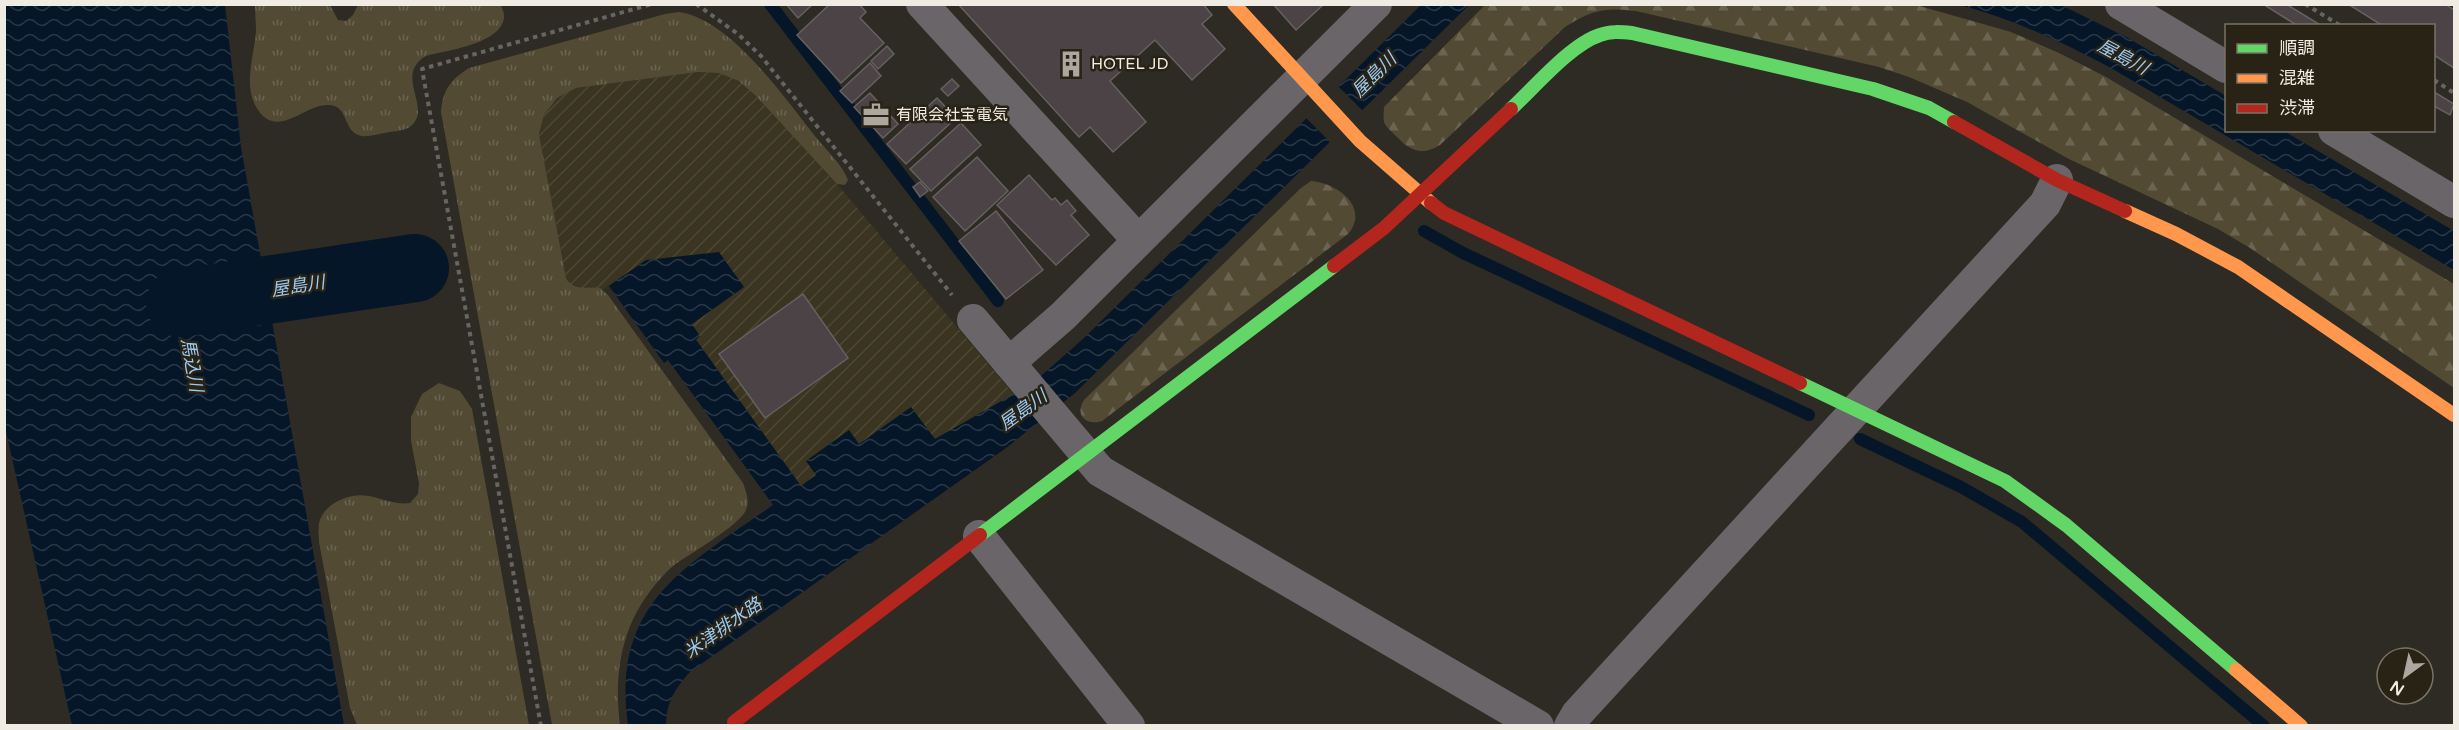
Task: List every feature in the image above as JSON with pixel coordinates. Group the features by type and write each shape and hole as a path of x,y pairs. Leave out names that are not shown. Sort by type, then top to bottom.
{"street":[{"path":"922,4 1138,240"},
{"path":"1234,4 1356,136 1419,196 1444,213 1475,230 1981,468 2037,502 2301,726"},
{"path":"1015,369 1063,315 1138,240 1309,87 1376,4"},
{"path":"2121,4 2225,66"},
{"path":"734,722 979,537 1078,446 1384,228 1580,45 1595,35 1614,31 1632,33 1902,98 1956,122 2057,180 2176,234 2238,267 2454,415"},
{"path":"2337,132 2454,202"},
{"path":"1570,726 1577,714 2045,204 2057,180"},
{"path":"973,320 1100,471 1538,726"},
{"path":"979,537 1129,726"}],"path":[{"path":"541,726 422,69 652,4"},
{"path":"696,4 738,34 761,56 973,320"},
{"path":"2305,4 2337,24"},
{"path":"2435,81 2454,93"}],"shaded area":[{"path":"698,72 719,73 739,80 756,96 837,184 1014,395 935,439 859,444 849,431 806,461 816,475 801,486 696,339 646,260 602,290 590,287 579,289 570,285 566,278 539,134 544,115 557,98 576,88"}],"green space":[{"path":"255,5 330,5 338,20 346,21 353,15 358,5 501,5 504,16 500,27 483,40 426,56 417,64 413,72 413,82 418,110 417,119 411,126 402,130 362,136 351,130 340,109 335,106 319,106 281,121 271,121 263,116 255,105 250,88 256,32"},
{"path":"1485,5 1916,5 2011,32 2106,77 2454,284 2454,388 2250,248 2218,229 2069,159 1967,102 1879,67 1636,11 1615,9 1599,11 1574,21 1440,145 1422,151 1412,149 1385,124 1384,107"},
{"path":"679,12 698,18 717,29 755,62 838,162 848,180 845,185 837,184 756,96 739,81 719,73 698,72 576,88 557,98 544,115 539,134 566,278 577,287 600,288 608,295 743,483 748,500 742,517 724,532 673,566 641,605 632,621 622,654 618,689 620,725 552,725 441,112 442,104 449,86 469,68"},
{"path":"1311,181 1331,186 1348,198 1355,215 1354,224 1348,234 1102,421 1087,421 1080,411 1084,400 1301,188"},
{"path":"439,383 460,391 472,409 529,725 357,725 350,708 319,542 319,523 326,510 339,500 362,495 410,503 418,494 419,483 411,441 411,417 422,394"}],"water":[{"name":"馬込川","path":"4,5 225,5 241,147 344,725 72,725 5,427"},
{"name":"米津排水路","path":"1421,5 1469,5 1075,393 1006,448 690,672 672,696 666,725 628,725 626,683 631,647 643,618 662,592 684,569 773,505 668,360 664,363 609,286 646,260 719,252 744,287 692,324 700,336 696,340 801,486 816,475 806,461 849,430 859,444 911,407 935,439 1033,383 1084,338"},
{"path":"1960,5 2061,5 2128,38 2225,95 2225,132 2286,132 2454,231 2454,270 2111,68 2037,32"}],"pier":[{"path":"1336,84 1364,112 1332,144 1304,116"}],"building":[{"path":"786,4 813,4 798,18"},
{"path":"830,4 859,4 866,12 860,18 884,43 841,83 797,35"},
{"name":"HOTEL JD","path":"958,4 1203,4 1212,15 1202,24 1225,49 1192,80 1155,40 1110,81 1146,122 1113,152 1090,127 1079,137"},
{"path":"1273,4 1324,4 1296,30"},
{"path":"2267,4 2286,4 2319,24 2295,24 2266,6"},
{"path":"2348,4 2445,4 2454,10 2454,68 2435,56 2435,24 2380,24"},
{"path":"887,46 894,54 878,69 871,61"},
{"path":"870,63 881,76 852,103 840,91"},
{"path":"952,79 959,86 948,96 941,89"},
{"path":"870,93 898,124 883,138 854,107"},
{"path":"2435,93 2454,104 2450,115 2435,107"},
{"path":"937,98 956,118 906,164 887,144"},
{"path":"961,123 981,145 931,191 910,169"},
{"path":"977,157 1008,191 965,231 933,197"},
{"path":"1029,175 1052,200 1055,198 1061,205 1067,200 1076,211 1071,215 1089,235 1056,265 997,205"},
{"path":"920,182 928,191 920,197 913,187"},
{"path":"996,211 1043,270 1006,299 959,241"},
{"path":"803,294 848,358 765,418 719,354"}],"waterway":[{"path":"770,4 998,301"},
{"path":"1424,231 1463,253 1809,415"},
{"name":"屋島川","path":"180,303 415,268"},
{"path":"1860,439 1961,487 2022,522 2264,726"}],"traffic: fast":[{"path":"1511,109 1577,47 1600,35 1620,32 1873,89 1929,108 1954,122"},
{"path":"980,535 1334,266"},
{"path":"1800,383 2005,481 2066,525 2236,670"}],"traffic: slow":[{"path":"1234,4 1360,141 1431,203"},
{"path":"2125,211 2176,234 2238,267 2454,415"},
{"path":"2236,670 2301,726"}],"traffic: jam":[{"path":"1334,266 1384,228 1511,109"},
{"path":"1954,122 2057,180 2125,211"},
{"path":"1431,203 1444,213 1800,383"},
{"path":"734,722 980,535"}],"place":[{"name":"HOTEL JD","path":"1071,64"},
{"name":"有限会社宝電気","path":"876,115"}]}
